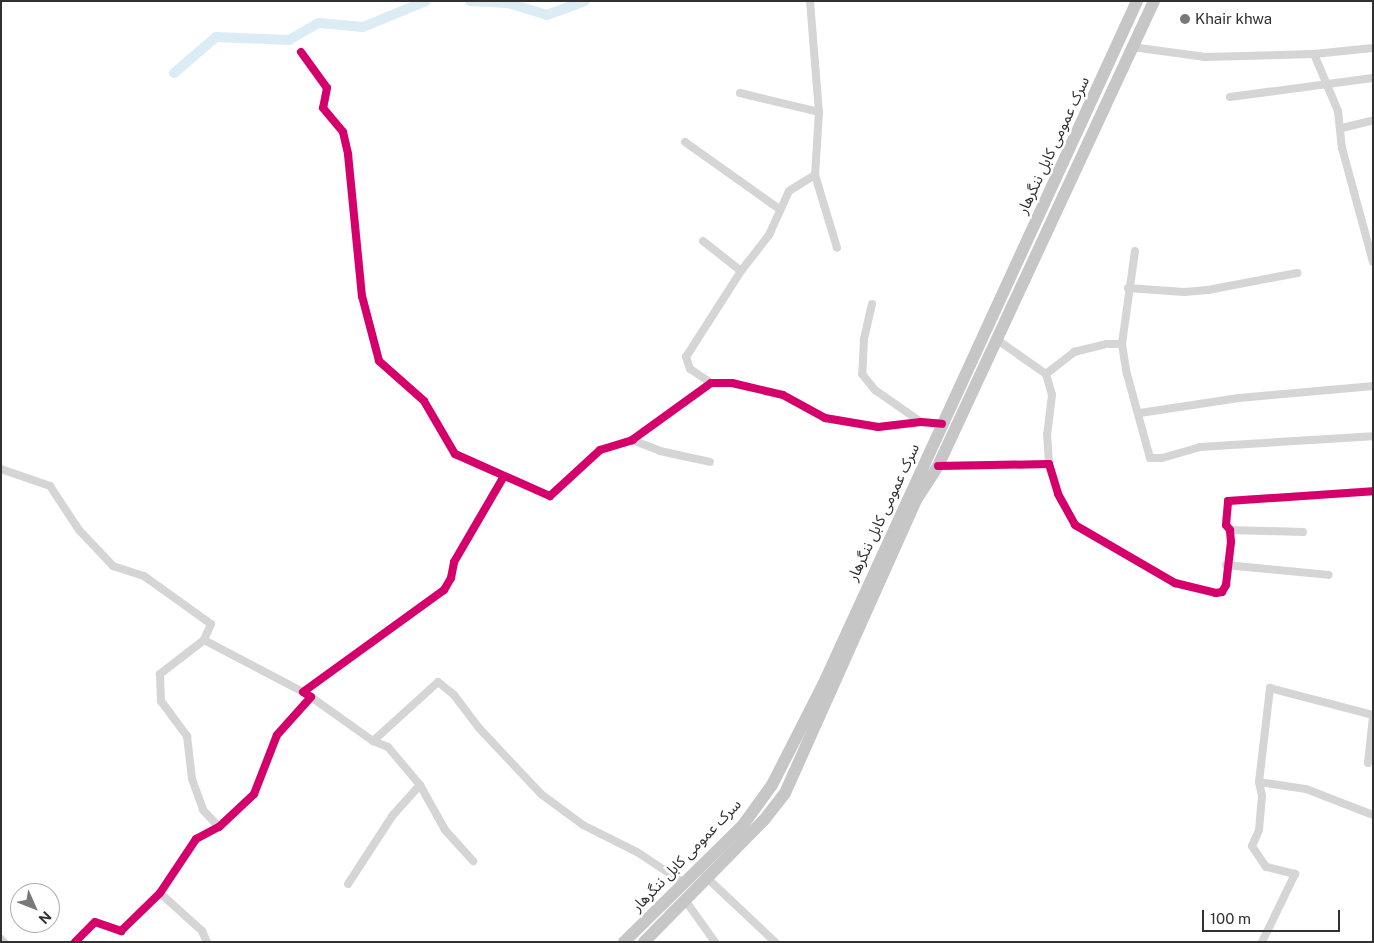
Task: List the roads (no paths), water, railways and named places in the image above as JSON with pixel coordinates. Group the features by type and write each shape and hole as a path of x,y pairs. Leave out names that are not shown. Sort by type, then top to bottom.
{"highway":[{"name":"سرک عمومی کابل ننگرهار","path":"644,942 686,900 703,874 743,825 772,785 822,685 1137,1"},
{"name":"سرک عمومی کابل ننگرهار","path":"624,942 684,883 703,874 764,820 785,793 916,500 938,466 1154,1"}],"street":[{"path":"810,1 819,112 815,174 837,248"},
{"path":"1132,47 1205,57 1314,54 1373,48"},
{"path":"301,52 327,88 323,108 343,132 362,296 379,361 424,401 455,454 550,496 600,450 632,440 711,383"},
{"path":"1314,54 1342,128 1342,148 1370,244 1373,262"},
{"path":"1230,97 1373,78"},
{"path":"740,93 819,112"},
{"path":"1342,128 1373,120"},
{"path":"685,142 778,208"},
{"path":"815,174 789,190 778,208 769,235 741,271 686,357 690,369 711,383 732,383 784,395 825,418 878,428 922,422 942,424"},
{"path":"703,241 741,271"},
{"path":"1135,251 1128,288 1122,344 1127,374 1140,413 1150,458 1162,458 1200,447 1373,436"},
{"path":"1128,288 1192,291 1297,273"},
{"path":"872,304 862,374 874,390 922,422"},
{"path":"996,339 1046,374 1052,395 1047,434 1049,464 1058,494 1075,525 1175,583 1222,592 1230,530"},
{"path":"1046,374 1074,352 1106,344 1122,344"},
{"path":"1140,413 1239,398 1373,386"},
{"path":"632,440 660,451 710,462"},
{"path":"938,466 1049,464"},
{"path":"1,469 50,486 80,530 113,566 144,576 211,624 204,640 160,674 161,701 187,736 192,780 201,802 219,827"},
{"path":"304,692 444,590 451,578 454,562 504,476"},
{"path":"1303,532 1230,530 1226,526 1228,501 1373,491"},
{"path":"1226,565 1329,576"},
{"path":"204,640 304,692 373,742 388,747 420,785 445,830 473,861"},
{"path":"373,742 438,682 454,695 479,728 541,794 583,825 637,852 684,883"},
{"path":"1262,942 1295,874 1266,867 1252,846 1259,830 1262,796 1259,782 1270,688 1373,716 1368,763"},
{"path":"75,942 96,922 121,931 160,893 196,839 219,827 254,794 277,735 311,698"},
{"path":"1259,782 1306,789 1373,815"},
{"path":"348,884 393,815 420,785"},
{"path":"703,874 775,942"},
{"path":"160,893 202,931 207,942"},
{"path":"686,900 715,942"}],"waterway":[{"path":"174,73 216,37 289,40 319,23 363,27 426,1"},
{"path":"470,1 508,3 547,15 585,1"}],"place":[{"name":"Khair khwa","path":"1185,19"}]}
